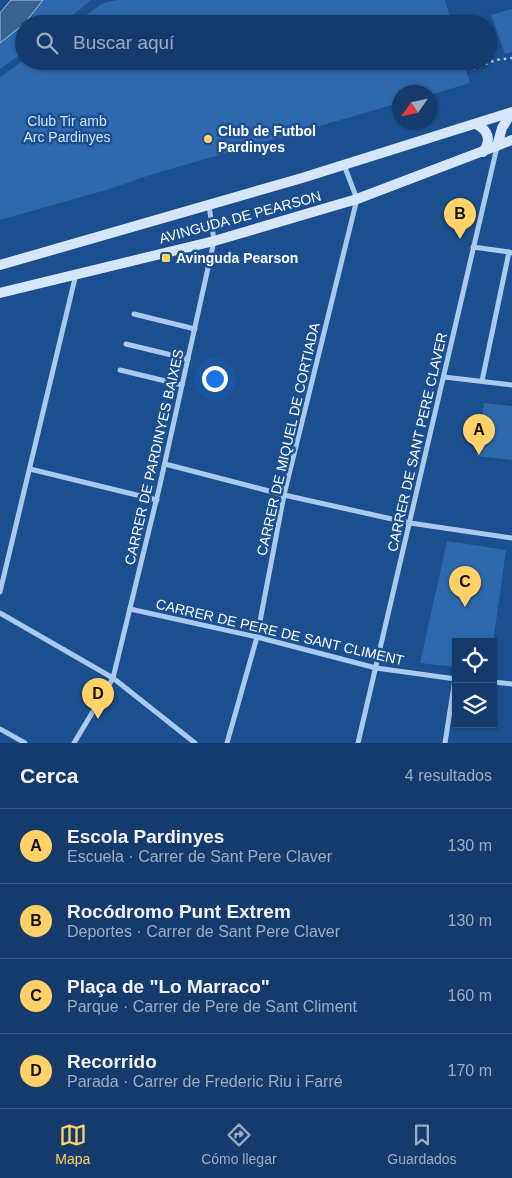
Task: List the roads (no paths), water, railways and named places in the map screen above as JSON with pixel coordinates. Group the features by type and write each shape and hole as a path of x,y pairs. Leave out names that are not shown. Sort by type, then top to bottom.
{"street":[{"name":"AVINGUDA DE PEARSON","path":"0,266 344,165 512,112"},
{"name":"AVINGUDA DE PEARSON","path":"497,146 502,128 512,112"},
{"path":"476,124 483,128 487,134 488,142 482,152"},
{"name":"AVINGUDA DE PEARSON","path":"0,293 214,241 357,199 512,140"},
{"name":"CARRER DE SANT PERE CLAVER","path":"358,743 497,146"},
{"path":"344,165 357,199"},
{"name":"CARRER DE MIQUEL DE CORTIADA","path":"227,743 257,637 284,494 357,199"},
{"path":"209,205 214,241"},
{"name":"CARRER DE PARDINYES BAIXES","path":"74,743 113,678 157,500 214,241"},
{"path":"473,247 510,252 482,380"},
{"path":"0,592 76,274"},
{"path":"134,314 194,329"},
{"path":"126,344 188,359"},
{"path":"120,370 182,385"},
{"path":"444,377 512,385"},
{"path":"165,464 410,523 512,538"},
{"path":"30,469 157,500"},
{"name":"CARRER DE PERE DE SANT CLIMENT","path":"130,610 257,637 376,668 452,679"},
{"path":"0,613 113,678 195,743"},
{"path":"497,682 512,684"},
{"path":"446,743 454,683"},
{"path":"0,729 25,743"}],"place":[{"name":"Club de Futbol Pardinyes","path":"208,139"},
{"name":"Rocódromo Punt Extrem","path":"460,239"},
{"name":"Avinguda Pearson","path":"166,258"},
{"name":"Escola Pardinyes","path":"479,455"},
{"name":"Plaça de \"Lo Marraco\"","path":"465,607"},
{"name":"Recorrido","path":"98,719"}],"park label":[{"name":"Club Tir amb Arc Pardinyes","path":"67,130"}]}
